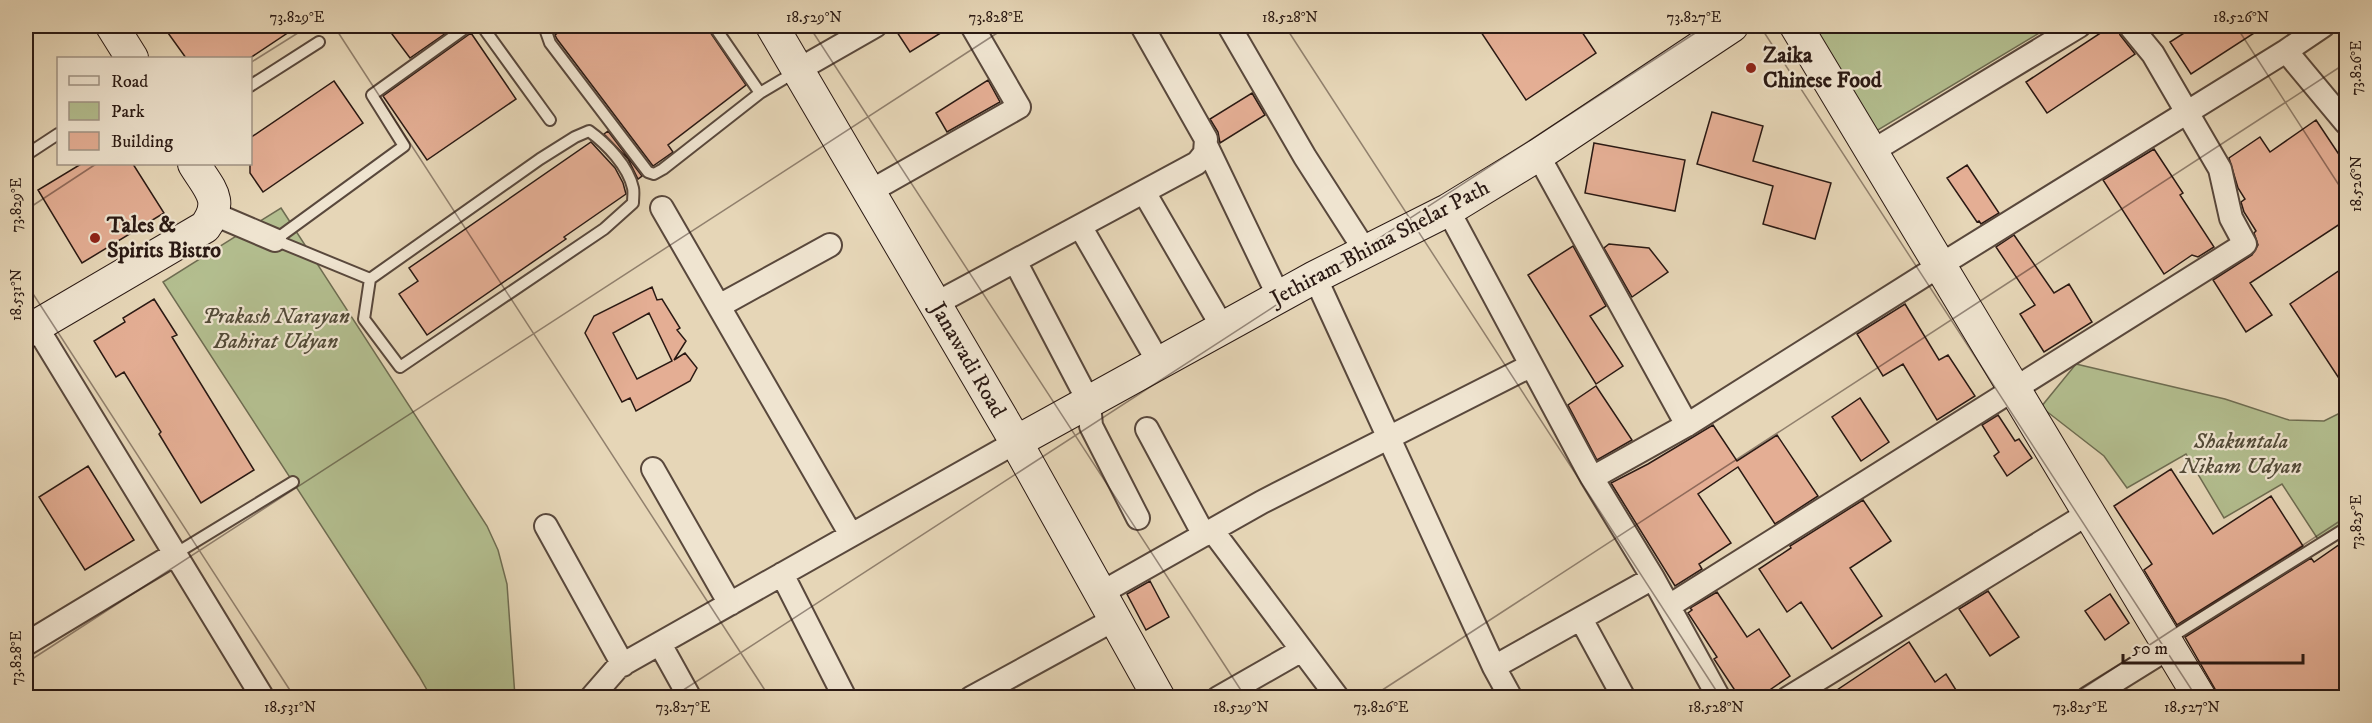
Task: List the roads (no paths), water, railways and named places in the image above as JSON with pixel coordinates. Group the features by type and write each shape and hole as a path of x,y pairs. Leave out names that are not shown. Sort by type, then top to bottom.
{"street":[{"path":"112,26 131,57"},
{"name":"Janawadi Road","path":"772,26 1016,442 1159,698"},
{"path":"798,70 876,26"},
{"path":"870,192 1019,107 972,26"},
{"path":"935,304 1197,164 1205,153 1206,139 1142,26"},
{"path":"1228,26 1305,157 1366,252"},
{"name":"Jethiram Bhima Shelar Path","path":"1016,442 1315,277 1448,210 1538,156 1732,26"},
{"path":"1796,26 2200,698"},
{"path":"1871,152 2079,26"},
{"path":"1669,606 2245,244 2231,218 2220,169 2153,54 2130,26"},
{"path":"1592,478 1687,425 2323,26"},
{"path":"2286,51 2346,123"},
{"path":"1206,145 1279,297"},
{"path":"1538,156 1687,425"},
{"path":"195,165 215,199 214,214 205,227 31,329 175,554 263,698"},
{"path":"1144,192 1223,328"},
{"path":"662,208 852,535"},
{"path":"1448,210 1592,478 1653,578 1719,698"},
{"path":"214,214 275,240"},
{"path":"1080,226 1159,363"},
{"path":"719,306 830,244"},
{"path":"1015,261 1089,402 1091,426 1138,518"},
{"path":"1315,277 1494,667 1511,698"},
{"path":"971,698 1108,606 1208,532 1262,502 1530,366"},
{"path":"1147,429 1208,532 1338,698"},
{"path":"591,698 623,665 1016,442"},
{"path":"653,469 730,604"},
{"path":"1788,698 2089,513"},
{"path":"546,526 623,665"},
{"path":"26,644 175,554"},
{"path":"782,574 845,698"},
{"path":"1494,667 1653,578"},
{"path":"1581,619 1624,698"},
{"path":"660,644 690,698"},
{"path":"2088,698 2168,644"},
{"path":"1218,698 1302,650"}],"lane":[{"path":"275,240 404,146 372,95 468,26"},
{"path":"482,26 550,120"},
{"path":"544,26 550,43 648,172 654,174 760,93 798,70"},
{"path":"714,26 760,93"},
{"path":"252,85 319,42"},
{"path":"589,131 608,144 633,188 633,203 604,230 400,367 364,319 370,279 540,159 575,136 589,131"},
{"path":"26,155 57,135"},
{"path":"275,240 370,279"},
{"path":"175,554 293,482"},
{"path":"2168,644 2346,528"}],"place":[{"name":"Zaika Chinese Food","path":"1751,68"},
{"name":"Tales & Spirits Bistro","path":"95,238"}],"park label":[{"name":"Prakash Narayan Bahirat Udyan","path":"276,328"},
{"name":"Shakuntala Nikam Udyan","path":"2241,454"}]}
